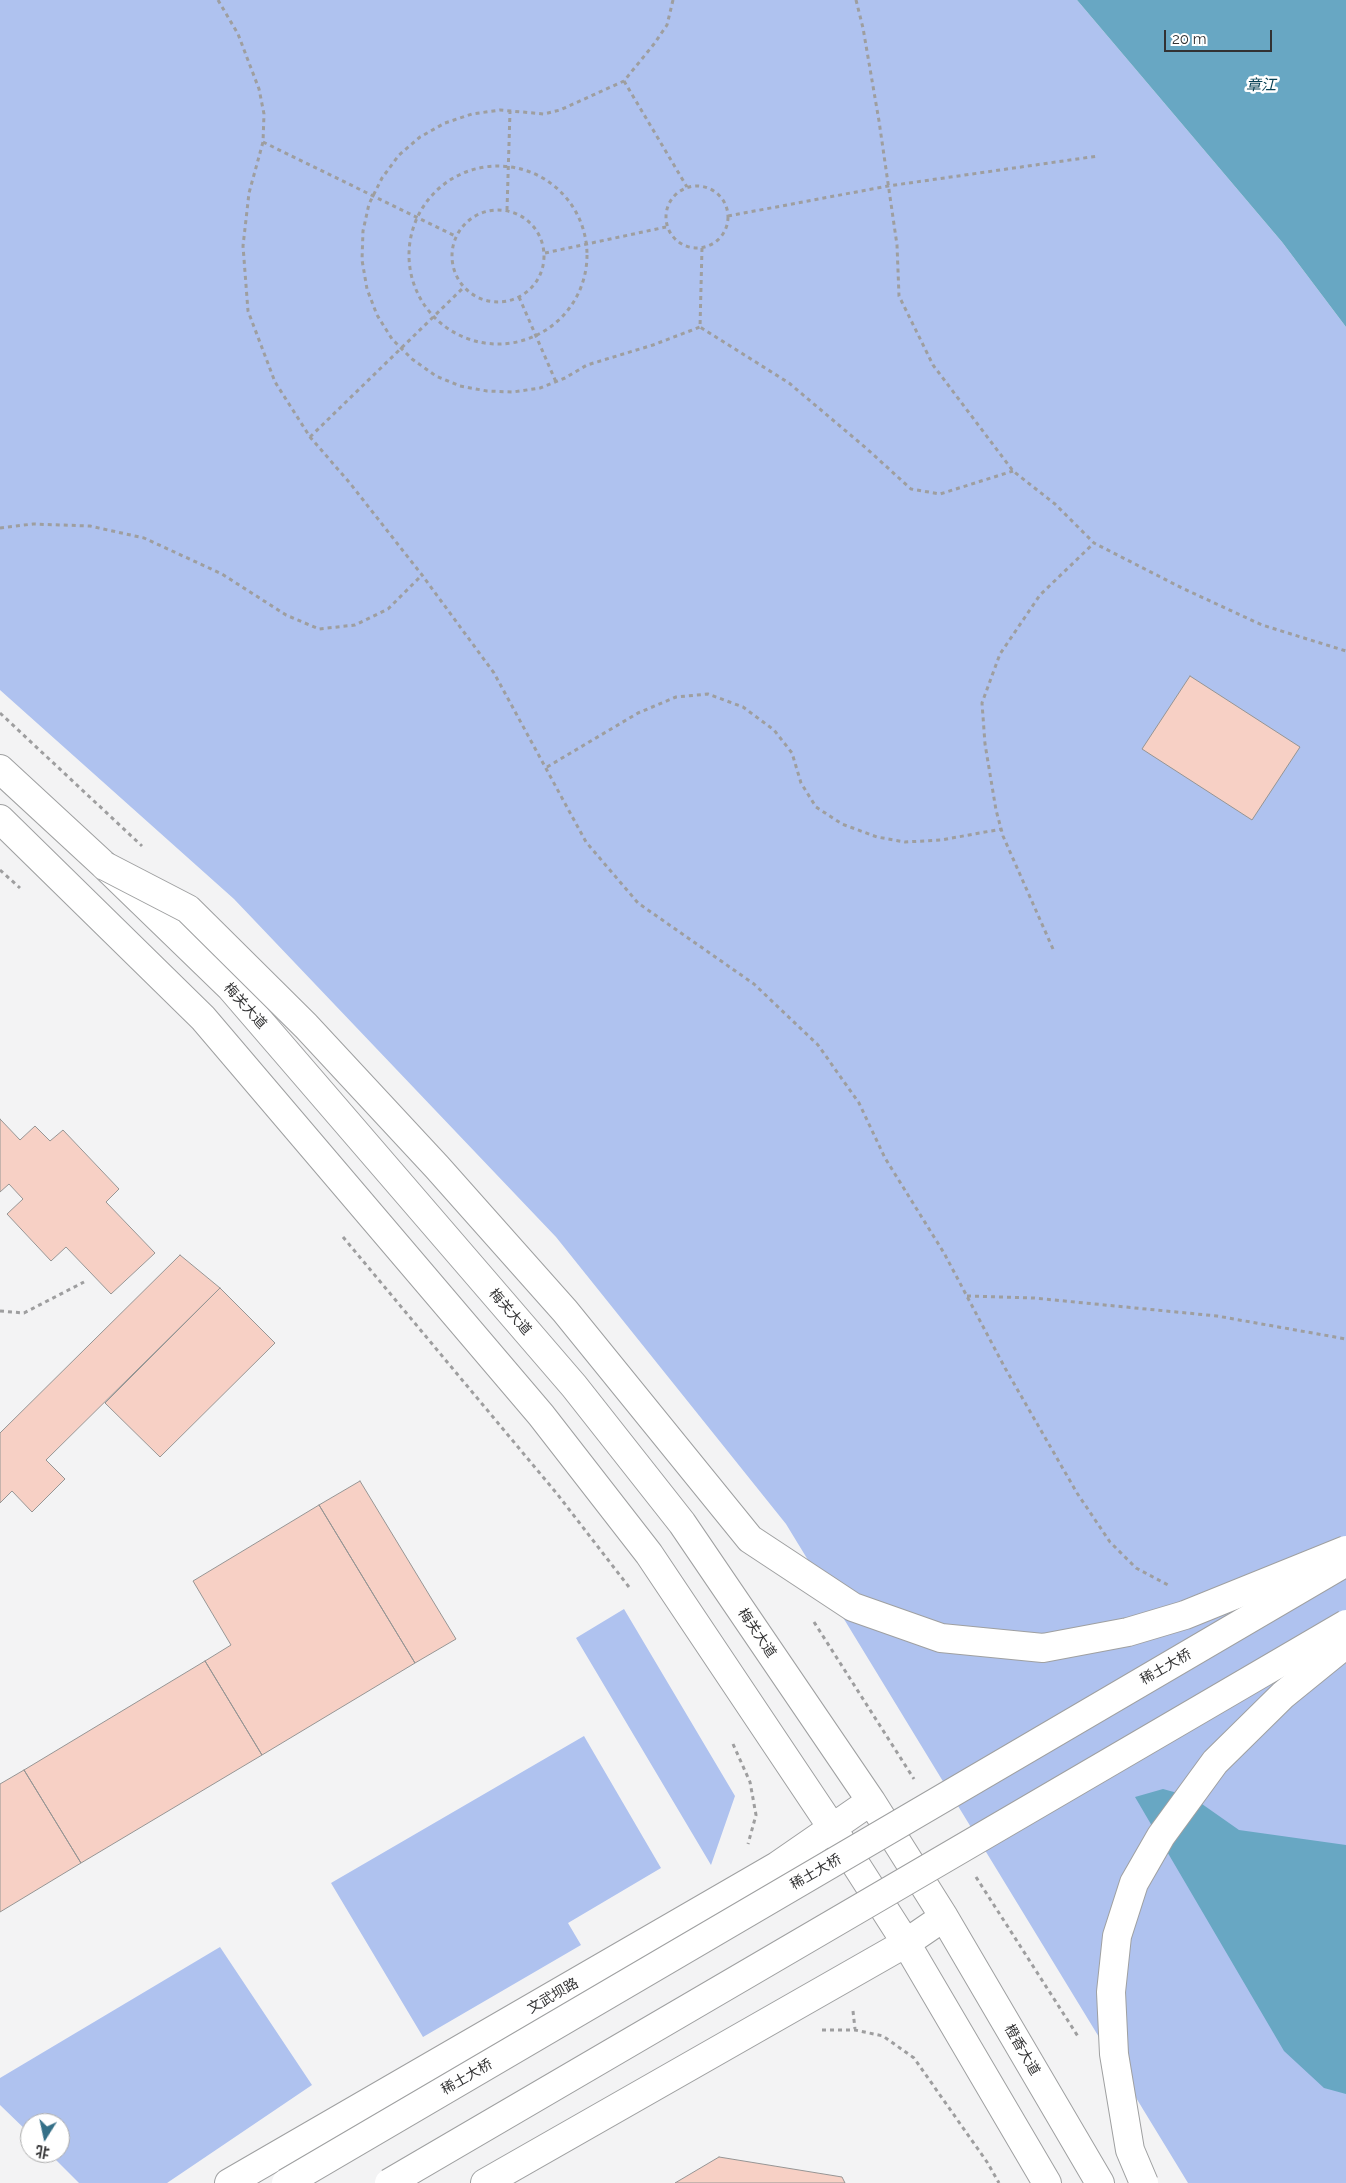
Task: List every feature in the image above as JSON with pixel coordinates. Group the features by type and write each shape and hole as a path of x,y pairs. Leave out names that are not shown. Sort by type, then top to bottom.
{"main road":[{"name":"梅关大道","path":"0,769 105,866 231,988 574,1386 682,1523 871,1801 944,1917"},
{"path":"0,819 203,1018 541,1415 649,1554 833,1829 906,1943 1047,2183"},
{"path":"105,866 188,909 293,1012 437,1167 564,1311 750,1539 853,1607 941,1638 1043,1648 1128,1632 1185,1616 1346,1550"},
{"name":"稀土大桥","path":"286,2183 1346,1562"},
{"path":"390,2183 1346,1624"},
{"path":"1144,2183 1130,2150 1114,2054 1111,1992 1117,1936 1134,1883 1161,1836 1215,1762 1283,1695 1346,1644"},
{"name":"文武坝路","path":"229,2183 768,1871 833,1829 871,1801"},
{"path":"486,2183 906,1943 944,1917"},
{"name":"橙香大道","path":"944,1917 1100,2183"}],"path":[{"path":"218,0 238,34 259,89 264,114 263,142 249,193 243,246 248,311 275,382 310,437 349,482 422,575 494,673 547,767 586,842 638,902 754,984 818,1045 858,1103 885,1158 944,1253 1005,1368 1077,1493 1110,1542 1136,1568 1173,1588"},
{"path":"673,0 667,25 624,81 560,110 544,114 510,111 472,114 445,123 420,137 399,155 382,178 369,204 363,232 362,260 365,279 377,315 392,339 412,359 436,376 460,386 487,391 513,392 540,388 556,382 587,365 653,345 700,327"},
{"path":"856,0 865,37 897,246 899,296 932,365 1013,471 1055,504 1094,542 1182,588 1262,625 1346,651"},
{"path":"624,81 688,187"},
{"path":"507,210 510,111"},
{"path":"263,142 455,236"},
{"path":"728,216 888,186 1098,156"},
{"path":"508,166 526,170 545,179 562,192 575,209 584,229 586,272 579,293 567,311 551,326 536,335 511,343 489,343 468,338 449,329 434,316 420,298 412,279 409,258 410,237 417,217 428,199 444,184 462,173 483,167 508,166"},
{"path":"699,186 710,188 720,195 726,205 728,216 726,227 721,237 713,244 702,248 681,244 672,236 667,227 666,214 669,202 676,193 688,187 699,186"},
{"path":"491,209 507,210 521,215 533,225 542,238 545,253 542,271 534,286 519,297 502,302 484,300 470,293 459,282 452,267 451,252 455,236 464,223 476,214 491,209"},
{"path":"545,253 667,227"},
{"path":"700,327 702,248"},
{"path":"310,437 464,287"},
{"path":"519,297 556,382"},
{"path":"700,327 789,383 911,489 940,494 1013,471"},
{"path":"0,528 33,524 90,526 144,538 222,574 286,615 319,629 355,625 388,609 422,575"},
{"path":"1053,949 1002,829 984,744 982,703 1000,654 1040,595 1094,542"},
{"path":"547,767 638,713 676,697 708,694 743,706 774,730 792,753 801,783 816,807 842,824 877,837 905,842 941,840 1002,829"},
{"path":"0,870 27,894"},
{"path":"337,1229 558,1494 629,1588"},
{"path":"0,1312 24,1313 84,1282"},
{"path":"967,1296 1034,1298 1217,1316 1346,1340"},
{"path":"730,1738 750,1782"},
{"path":"816,2030 855,2030 883,2036 914,2058 987,2162 999,2183"}],"shaded area":[{"path":"0,0 1077,0 1282,242 1346,327 1346,2183 1188,2183 786,1524 556,1237 234,899 0,690"},
{"path":"624,1609 735,1796 711,1865 576,1638"},
{"path":"584,1736 661,1868 568,1923 581,1945 423,2037 331,1883"},
{"path":"220,1947 312,2085 167,2183 79,2183 59,2163 70,2163 70,2113 20,2113 20,2124 0,2105 0,2078"}],"water":[{"name":"章江","path":"1077,0 1346,0 1346,327 1282,242"},
{"path":"1163,1789 1192,1797 1239,1830 1346,1845 1346,2094 1324,2088 1284,2051 1135,1797"}],"building":[{"path":"1190,676 1300,747 1252,820 1142,749"},
{"path":"0,1119 20,1140 35,1126 50,1141 63,1130 119,1189 106,1202 155,1253 111,1294 66,1247 51,1261 7,1214 23,1199 9,1184 0,1192"},
{"path":"180,1255 220,1288 46,1460 65,1479 32,1512 12,1491 0,1503 0,1433"},
{"path":"220,1288 275,1343 160,1457 105,1403"},
{"path":"360,1481 456,1639 415,1663 319,1505"},
{"path":"319,1505 415,1663 262,1755 205,1661 231,1645 193,1581"},
{"path":"205,1661 262,1755 81,1863 24,1770"},
{"path":"24,1770 81,1863 0,1912 0,1784"},
{"path":"719,2157 842,2177 845,2183 675,2183"}]}
